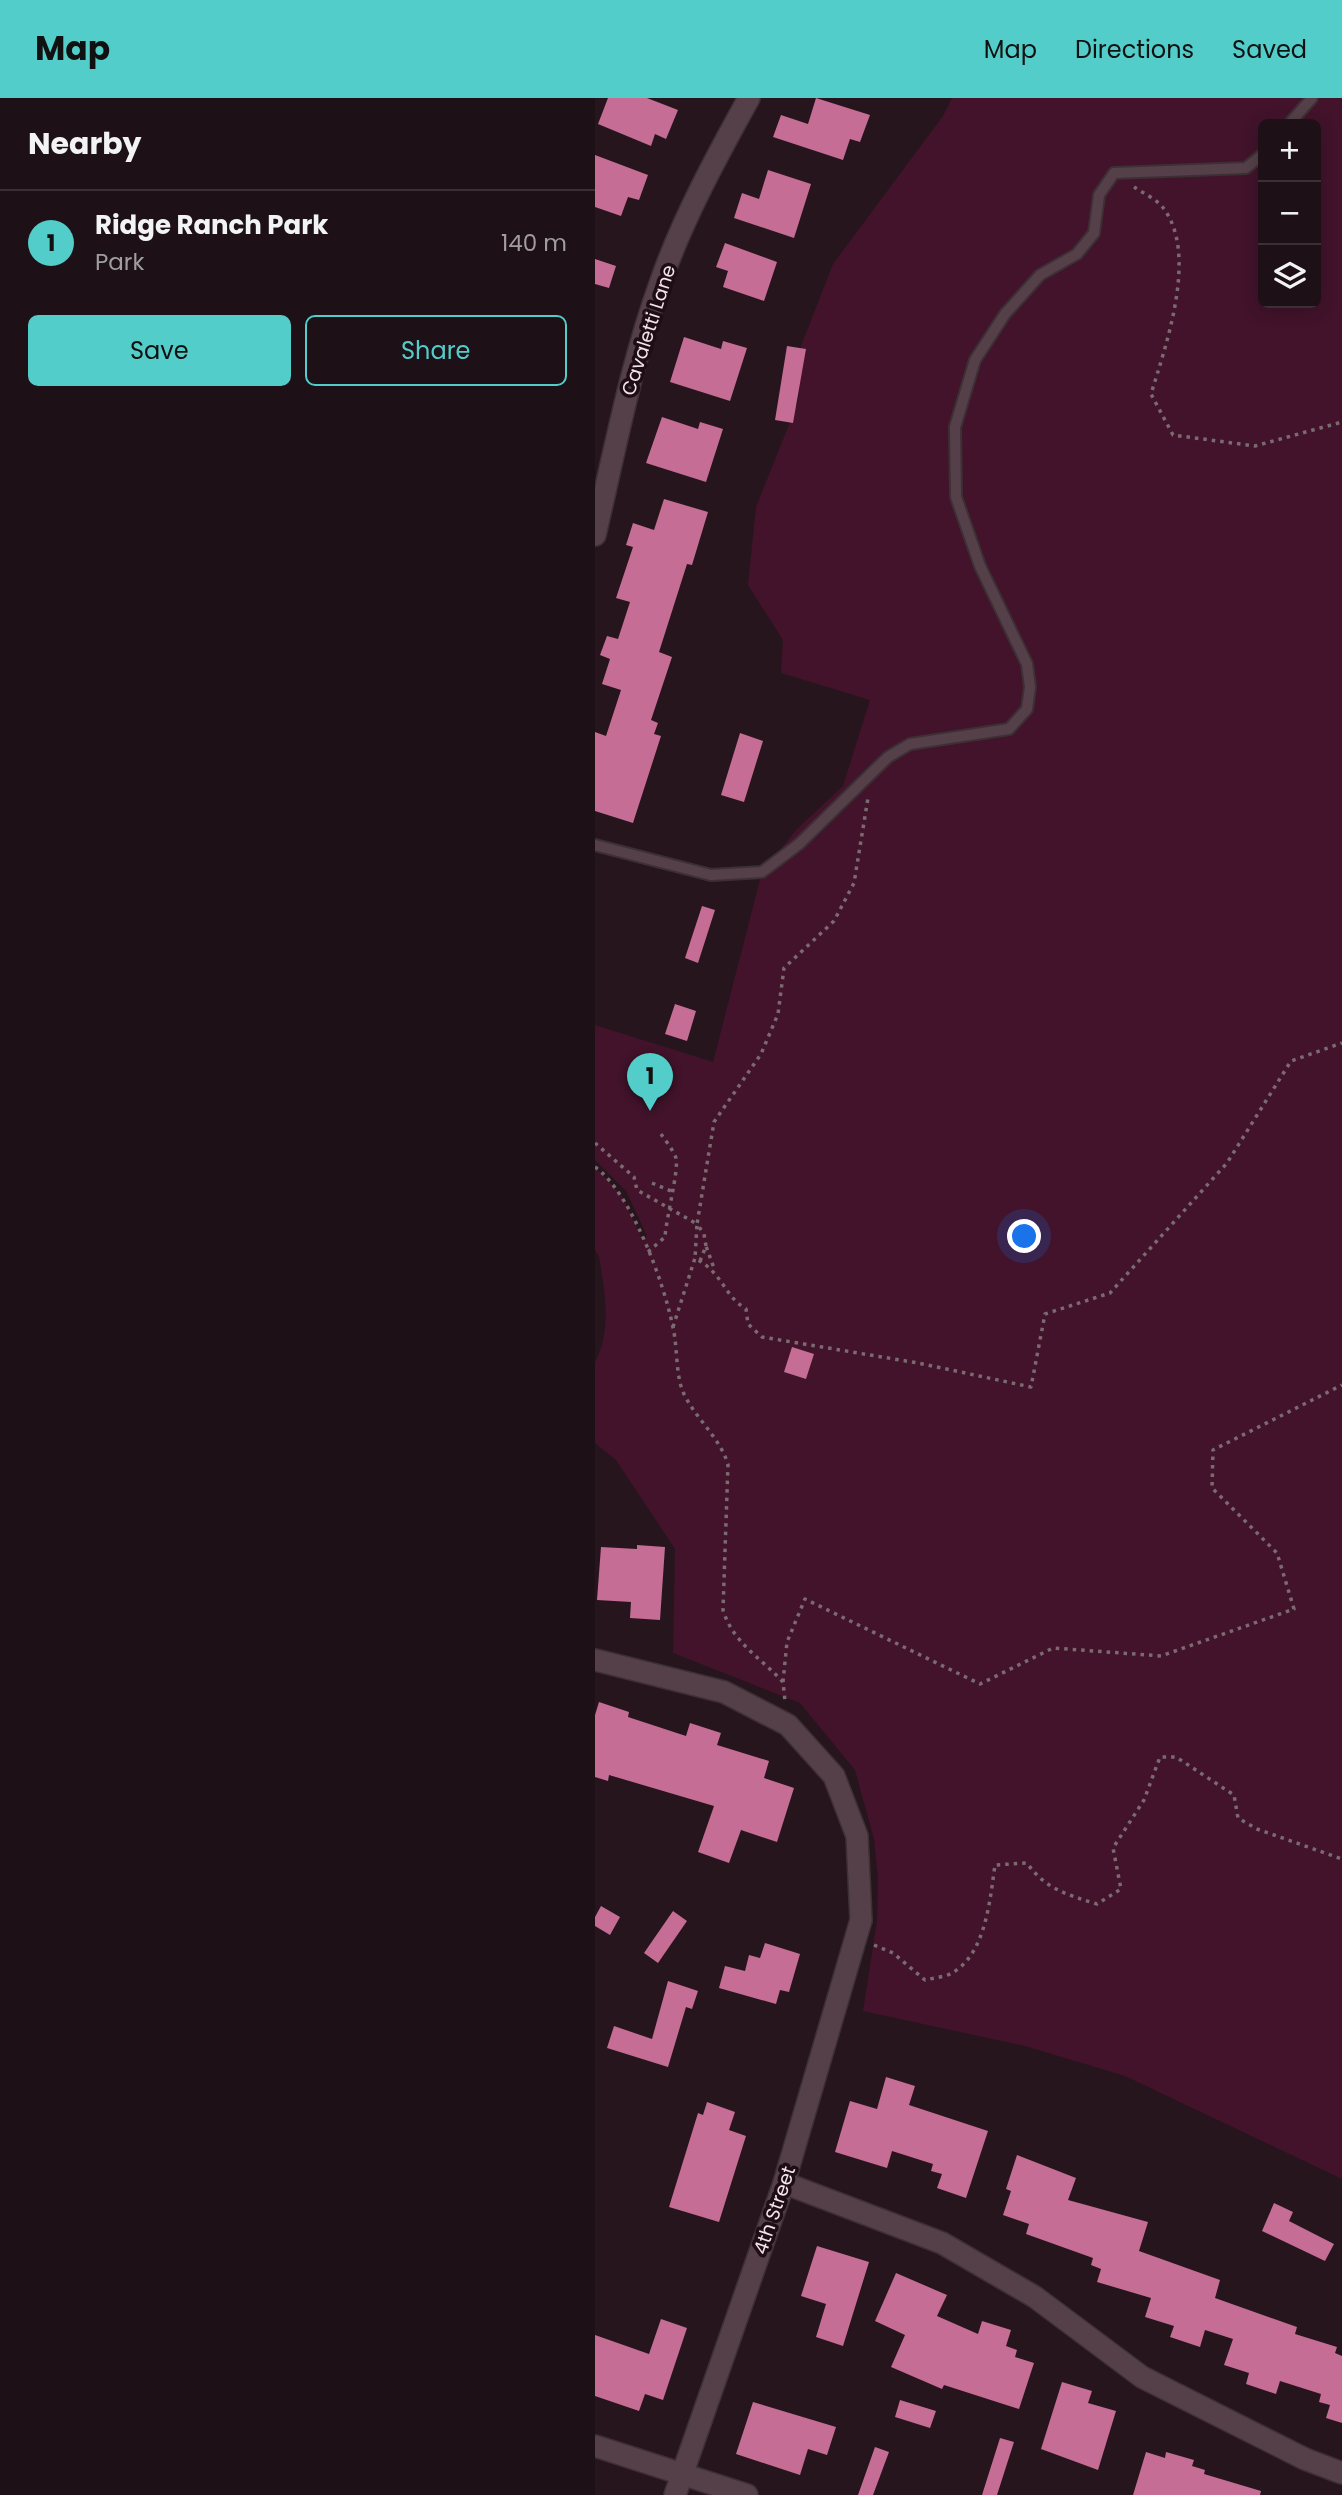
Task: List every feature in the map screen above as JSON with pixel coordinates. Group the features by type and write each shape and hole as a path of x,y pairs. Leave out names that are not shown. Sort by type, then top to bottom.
{"street":[{"name":"Cavaletti Lane","path":"595,535 629,386 661,280 722,148 749,98"},
{"path":"595,1660 724,1692 788,1725"},
{"name":"4th Street","path":"679,2485 784,2183 858,1929 857,1836 834,1776 788,1725"},
{"path":"784,2183 943,2243 1035,2297 1142,2377 1305,2459 1342,2473"},
{"path":"595,2446 679,2485 747,2495"}],"lane":[{"path":"1293,119 1312,98"},
{"path":"595,845 712,875 762,872 799,844 888,757 910,744 1010,729 1027,709 1030,687 1027,664 980,566 956,497 955,426 975,360 1005,314 1040,275 1077,254 1094,233 1099,195 1114,173 1246,168 1258,158"}],"path":[{"path":"1114,173 1164,208 1178,237 1176,311 1151,394 1173,435 1255,446 1342,422"},
{"path":"673,1327 695,1258 697,1224 714,1122 761,1054 778,1014 784,968 834,921 854,883 869,787 864,779"},
{"path":"595,1143 634,1177 637,1190 697,1224 704,1234 715,1270 735,1303 746,1309 748,1324 762,1337 918,1363 1031,1387 1045,1314 1110,1293 1227,1163 1291,1061 1342,1043"},
{"path":"648,1252 665,1237 667,1206 678,1170 675,1156 660,1134"},
{"path":"595,1167 622,1196 648,1252 661,1284 673,1327 684,1395 721,1446 727,1464 723,1611 737,1640 783,1682"},
{"path":"652,1183 671,1192"},
{"path":"700,1261 706,1246"},
{"path":"695,1258 715,1270"},
{"path":"788,1725 783,1682 787,1642 805,1599 980,1684 1053,1648 1161,1656 1294,1609 1277,1553 1212,1488 1213,1450 1342,1385"},
{"path":"858,1929 893,1953 925,1980 952,1973 970,1954 986,1926 995,1865 1027,1863 1038,1879 1057,1891 1097,1903 1121,1889 1113,1848 1143,1800 1160,1757 1176,1757 1234,1794 1238,1818 1257,1829 1342,1859"}],"shaded area":[{"path":"952,98 1342,98 1342,2179 1125,2076 1025,2046 863,2011 877,1921 878,1878 874,1839 855,1770 800,1703 673,1653 675,1549 616,1460 595,1443 595,1362 604,1337 606,1310 599,1256 595,1250 595,1167 622,1196 643,1241 647,1236 626,1191 595,1160 595,1025 713,1062 762,872 797,829 843,786 870,700 781,673 783,640 748,585 756,507 798,402 801,346 833,264 943,116"}],"building":[{"path":"608,98 647,98 678,110 666,139 655,134 651,146 598,124"},
{"path":"816,98 870,115 860,142 850,139 843,160 773,137 781,115 808,124"},
{"path":"595,155 648,175 639,200 628,197 621,216 595,207"},
{"path":"768,170 811,184 794,238 734,218 742,193 759,199"},
{"path":"725,243 777,262 764,301 723,287 728,271 716,267"},
{"path":"595,259 616,266 609,288 595,284"},
{"path":"684,337 721,349 723,341 747,348 730,401 670,382"},
{"path":"787,346 806,349 793,423 775,420"},
{"path":"662,417 698,429 700,422 723,429 706,482 646,463"},
{"path":"664,499 708,512 692,565 687,564 659,652 672,657 651,720 658,723 654,734 661,736 633,823 595,811 595,732 606,736 621,690 602,684 610,659 600,655 607,636 618,639 630,602 616,598 633,547 626,545 633,523 654,530"},
{"path":"740,733 763,741 744,802 721,795"},
{"path":"702,906 715,910 698,963 685,958"},
{"path":"675,1004 696,1011 687,1041 665,1034"},
{"path":"792,1347 814,1354 806,1379 784,1372"},
{"path":"637,1545 665,1547 660,1620 630,1618 631,1602 597,1600 601,1547 637,1549"},
{"path":"599,1702 629,1712 628,1717 686,1736 690,1723 721,1733 717,1745 769,1761 764,1778 794,1788 777,1842 741,1830 729,1863 698,1852 714,1806 609,1775 608,1781 595,1777 595,1715"},
{"path":"601,1906 620,1917 610,1935 595,1926 595,1917"},
{"path":"673,1911 687,1921 658,1963 644,1953"},
{"path":"765,1943 800,1954 789,1992 780,1990 776,2004 719,1988 725,1966 745,1971 749,1955 760,1958"},
{"path":"668,1981 698,1991 692,2009 686,2007 668,2067 607,2048 614,2026 652,2039"},
{"path":"886,2077 915,2086 909,2105 988,2131 966,2198 937,2188 942,2174 931,2171 933,2164 892,2151 887,2168 835,2152 850,2101 877,2109"},
{"path":"707,2102 735,2112 729,2130 746,2136 719,2222 669,2207 698,2113 703,2115"},
{"path":"1017,2155 1076,2178 1068,2200 1148,2222 1139,2251 1220,2280 1215,2298 1297,2327 1295,2334 1337,2347 1335,2353 1342,2356 1342,2423 1326,2418 1330,2405 1319,2402 1321,2394 1280,2381 1276,2394 1246,2384 1249,2373 1224,2365 1233,2339 1205,2330 1200,2347 1170,2337 1174,2326 1145,2317 1151,2298 1097,2282 1101,2269 1091,2265 1093,2258 1026,2234 1029,2224 1003,2215 1011,2191 1006,2189"},
{"path":"1274,2203 1293,2212 1289,2221 1334,2244 1325,2261 1262,2231"},
{"path":"817,2246 869,2262 843,2346 816,2337 826,2304 801,2296"},
{"path":"896,2273 947,2295 937,2316 978,2334 982,2321 1011,2330 1006,2346 1017,2350 1015,2357 1034,2363 1019,2409 944,2385 942,2389 891,2367 905,2335 875,2321"},
{"path":"661,2319 687,2328 663,2400 645,2394 639,2411 595,2396 595,2335 649,2354"},
{"path":"1062,2382 1092,2391 1088,2403 1116,2411 1098,2470 1041,2449"},
{"path":"900,2400 936,2411 930,2428 895,2417"},
{"path":"753,2402 836,2427 827,2455 808,2449 800,2475 736,2454"},
{"path":"1000,2438 1014,2442 997,2495 982,2495"},
{"path":"875,2447 889,2452 873,2495 858,2495"},
{"path":"1146,2452 1165,2458 1166,2452 1194,2460 1192,2466 1205,2470 1204,2474 1261,2491 1260,2495 1133,2495"}],"place":[{"name":"Ridge Ranch Park","path":"650,1111"}]}
